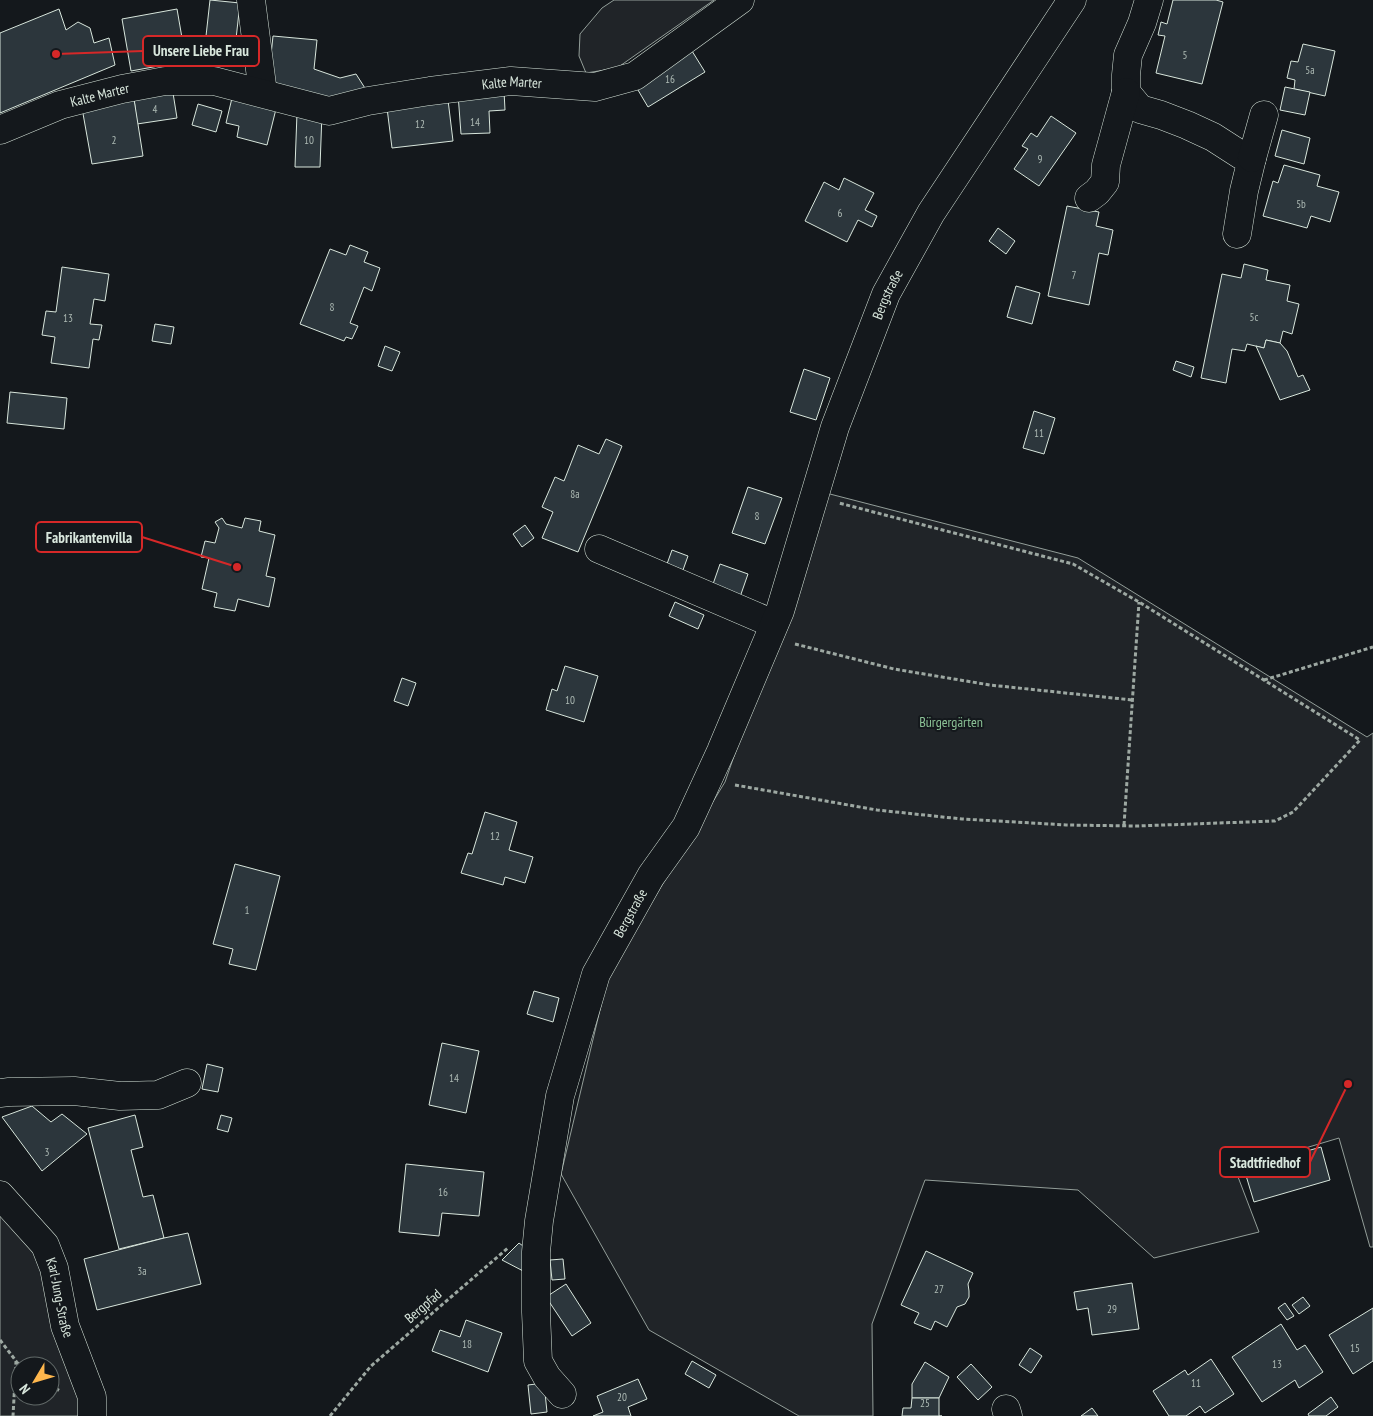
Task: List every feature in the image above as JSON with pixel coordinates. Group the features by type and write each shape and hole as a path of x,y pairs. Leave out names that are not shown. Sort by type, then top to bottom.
{"street":[{"path":"251,0 263,93"},
{"name":"Kalte Marter","path":"0,130 60,105 122,89 165,81 214,80 329,111 368,101 511,81 595,87 635,76 740,0"},
{"name":"Bergstraße","path":"562,1394 547,1377 538,1361 536,1252 538,1221 560,1096 596,974 651,876 686,828 772,631 780,611 835,427 886,294 930,213 1072,0"},
{"path":"1089,198 1105,182 1106,165 1126,92 1128,55 1142,23 1149,0"},
{"path":"1126,92 1140,109 1187,124 1213,137 1240,155 1252,158"},
{"path":"1238,234 1244,190 1264,114"},
{"path":"599,549 772,631"},
{"path":"0,1093 74,1091 120,1096 158,1095 187,1084"},
{"name":"Karl-Jung-Straße","path":"0,1195 45,1245 54,1268 66,1326 92,1396 92,1416"}],"path":[{"path":"708,779 877,810 962,819 1066,825 1275,821 1293,812 1360,740 1139,602 1073,564 815,497"},
{"path":"1124,825 1139,602"},
{"path":"772,631 822,652 894,669 990,685 1132,700"},
{"path":"1263,680 1373,647"},
{"name":"Bergpfad","path":"330,1416 371,1366 538,1221"},
{"path":"0,1340 12,1356"}],"green space":[{"path":"614,0 714,0 617,68 586,73 579,56 580,34 602,8"},
{"name":"Bürgergärten","path":"826,493 1078,558 1367,737 1373,733 1373,1247 1370,1247 1339,1138 1235,1169 1259,1232 1154,1258 1078,1190 925,1180 872,1324 873,1416 799,1416 649,1330 561,1174 609,972 725,782"},
{"path":"0,1199 40,1250 87,1416 0,1416"}],"building":[{"path":"210,0 240,3 234,57 204,54"},
{"path":"1173,0 1216,0 1223,2 1202,84 1156,73 1165,36 1158,35 1161,22 1167,24"},
{"path":"59,9 66,30 78,22 90,28 94,43 109,38 115,65 0,113 0,33"},
{"path":"177,9 186,61 131,71 122,19"},
{"path":"273,36 317,40 314,69 340,78 356,74 370,96 334,105 268,84"},
{"path":"1303,44 1335,51 1325,96 1294,89 1295,80 1287,78 1291,61 1298,62"},
{"path":"692,51 705,72 648,107 635,85"},
{"path":"1285,87 1310,92 1305,115 1280,110"},
{"path":"504,91 505,110 489,111 490,133 461,134 458,94"},
{"path":"173,93 177,118 137,124 134,99"},
{"path":"232,98 276,109 267,145 237,137 239,126 226,123"},
{"path":"134,99 143,156 92,164 82,108"},
{"path":"448,100 453,141 392,148 387,108"},
{"path":"198,104 222,111 216,132 192,125"},
{"path":"297,113 322,113 320,167 295,167"},
{"path":"1051,116 1076,133 1039,186 1014,169 1028,149 1022,146 1031,133 1037,137"},
{"path":"1282,130 1310,138 1304,164 1275,156"},
{"path":"1284,165 1320,175 1317,186 1339,192 1330,222 1311,216 1307,228 1263,216 1273,181 1278,183"},
{"path":"844,178 874,193 865,210 877,216 872,227 858,220 847,242 805,221 824,182 839,190"},
{"path":"1067,206 1099,212 1096,226 1113,230 1108,255 1099,253 1089,305 1048,296"},
{"path":"998,228 1015,241 1006,254 989,241"},
{"path":"350,245 368,252 364,262 380,268 372,291 364,287 350,323 358,326 352,339 346,337 344,341 300,324 330,249 346,255"},
{"path":"1244,264 1268,270 1266,280 1290,285 1287,301 1299,304 1292,334 1283,331 1280,343 1266,340 1264,348 1247,344 1245,351 1232,349 1226,383 1201,378 1222,274 1241,278"},
{"path":"62,267 109,274 105,301 94,299 90,324 102,325 99,340 93,339 89,368 51,363 55,337 42,335 46,311 56,312"},
{"path":"1016,286 1040,293 1032,324 1007,317"},
{"path":"155,324 174,327 171,344 152,341"},
{"path":"1266,340 1280,343 1287,351 1298,377 1303,375 1310,390 1280,400 1256,346 1264,348"},
{"path":"385,346 400,352 392,371 378,366"},
{"path":"1176,361 1194,367 1191,377 1173,370"},
{"path":"804,369 830,378 816,420 790,412"},
{"path":"10,392 67,398 64,429 7,423"},
{"path":"1034,411 1055,418 1044,454 1023,448"},
{"path":"606,439 622,446 578,552 542,538 553,512 542,507 555,477 564,481 578,445 599,454"},
{"path":"748,487 782,498 765,544 732,533"},
{"path":"222,518 226,524 242,528 245,518 261,521 259,531 275,535 266,576 275,578 269,607 238,599 235,611 214,607 217,593 202,589 209,558 201,557 205,541 215,543 219,528 215,522"},
{"path":"525,525 534,538 522,547 513,534"},
{"path":"672,550 688,556 683,570 667,564"},
{"path":"720,564 748,574 740,597 712,587"},
{"path":"675,602 704,615 698,629 669,616"},
{"path":"565,666 598,676 584,722 546,710 552,689 557,691"},
{"path":"402,678 416,683 408,706 394,701"},
{"path":"485,812 517,822 509,850 533,857 525,883 505,877 503,885 461,873 468,853 472,854"},
{"path":"235,864 280,876 256,970 229,964 233,949 213,944"},
{"path":"534,991 559,998 553,1022 527,1014"},
{"path":"442,1043 479,1051 466,1113 429,1105"},
{"path":"207,1064 223,1068 218,1092 202,1089"},
{"path":"32,1106 51,1122 62,1114 87,1134 42,1171 2,1117"},
{"path":"135,1115 143,1147 131,1150 143,1197 153,1195 164,1238 119,1249 88,1128"},
{"path":"221,1115 232,1118 228,1132 217,1129"},
{"path":"1321,1147 1330,1180 1254,1202 1244,1169"},
{"path":"406,1164 484,1172 479,1216 442,1213 439,1236 399,1232"},
{"path":"188,1233 201,1284 97,1310 84,1259"},
{"path":"519,1243 531,1252 527,1273 502,1260"},
{"path":"926,1251 973,1273 968,1284 969,1297 965,1304 957,1307 947,1327 935,1321 931,1330 914,1323 919,1313 901,1305"},
{"path":"563,1259 565,1279 552,1280 550,1260"},
{"path":"1132,1283 1139,1329 1092,1335 1088,1308 1077,1310 1074,1292"},
{"path":"566,1284 591,1323 572,1336 546,1297"},
{"path":"1303,1297 1310,1306 1299,1314 1292,1305"},
{"path":"1285,1303 1294,1316 1287,1320 1278,1308"},
{"path":"1373,1308 1373,1361 1353,1374 1329,1335"},
{"path":"466,1320 502,1333 488,1372 432,1351 440,1330 460,1337"},
{"path":"1281,1324 1297,1350 1305,1345 1323,1372 1299,1388 1295,1380 1262,1402 1232,1357"},
{"path":"1030,1348 1042,1356 1031,1373 1019,1365"},
{"path":"1211,1359 1234,1394 1205,1413 1200,1406 1186,1416 1169,1416 1153,1391 1185,1370 1188,1375"},
{"path":"692,1361 716,1375 709,1388 685,1374"},
{"path":"925,1362 949,1377 939,1398 912,1398 912,1384"},
{"path":"971,1364 992,1387 978,1400 957,1377"},
{"path":"638,1379 647,1399 628,1407 631,1416 593,1416 603,1412 597,1396"},
{"path":"544,1383 547,1412 531,1414 528,1385"},
{"path":"1331,1397 1338,1407 1326,1416 1309,1416 1308,1414"},
{"path":"912,1398 939,1398 939,1416 902,1416 903,1408 911,1408"},
{"path":"1092,1408 1098,1416 1081,1416"}],"place":[{"name":"Unsere Liebe Frau","path":"56,54"},
{"name":"Fabrikantenvilla","path":"237,567"},
{"name":"Stadtfriedhof","path":"1348,1084"}]}
